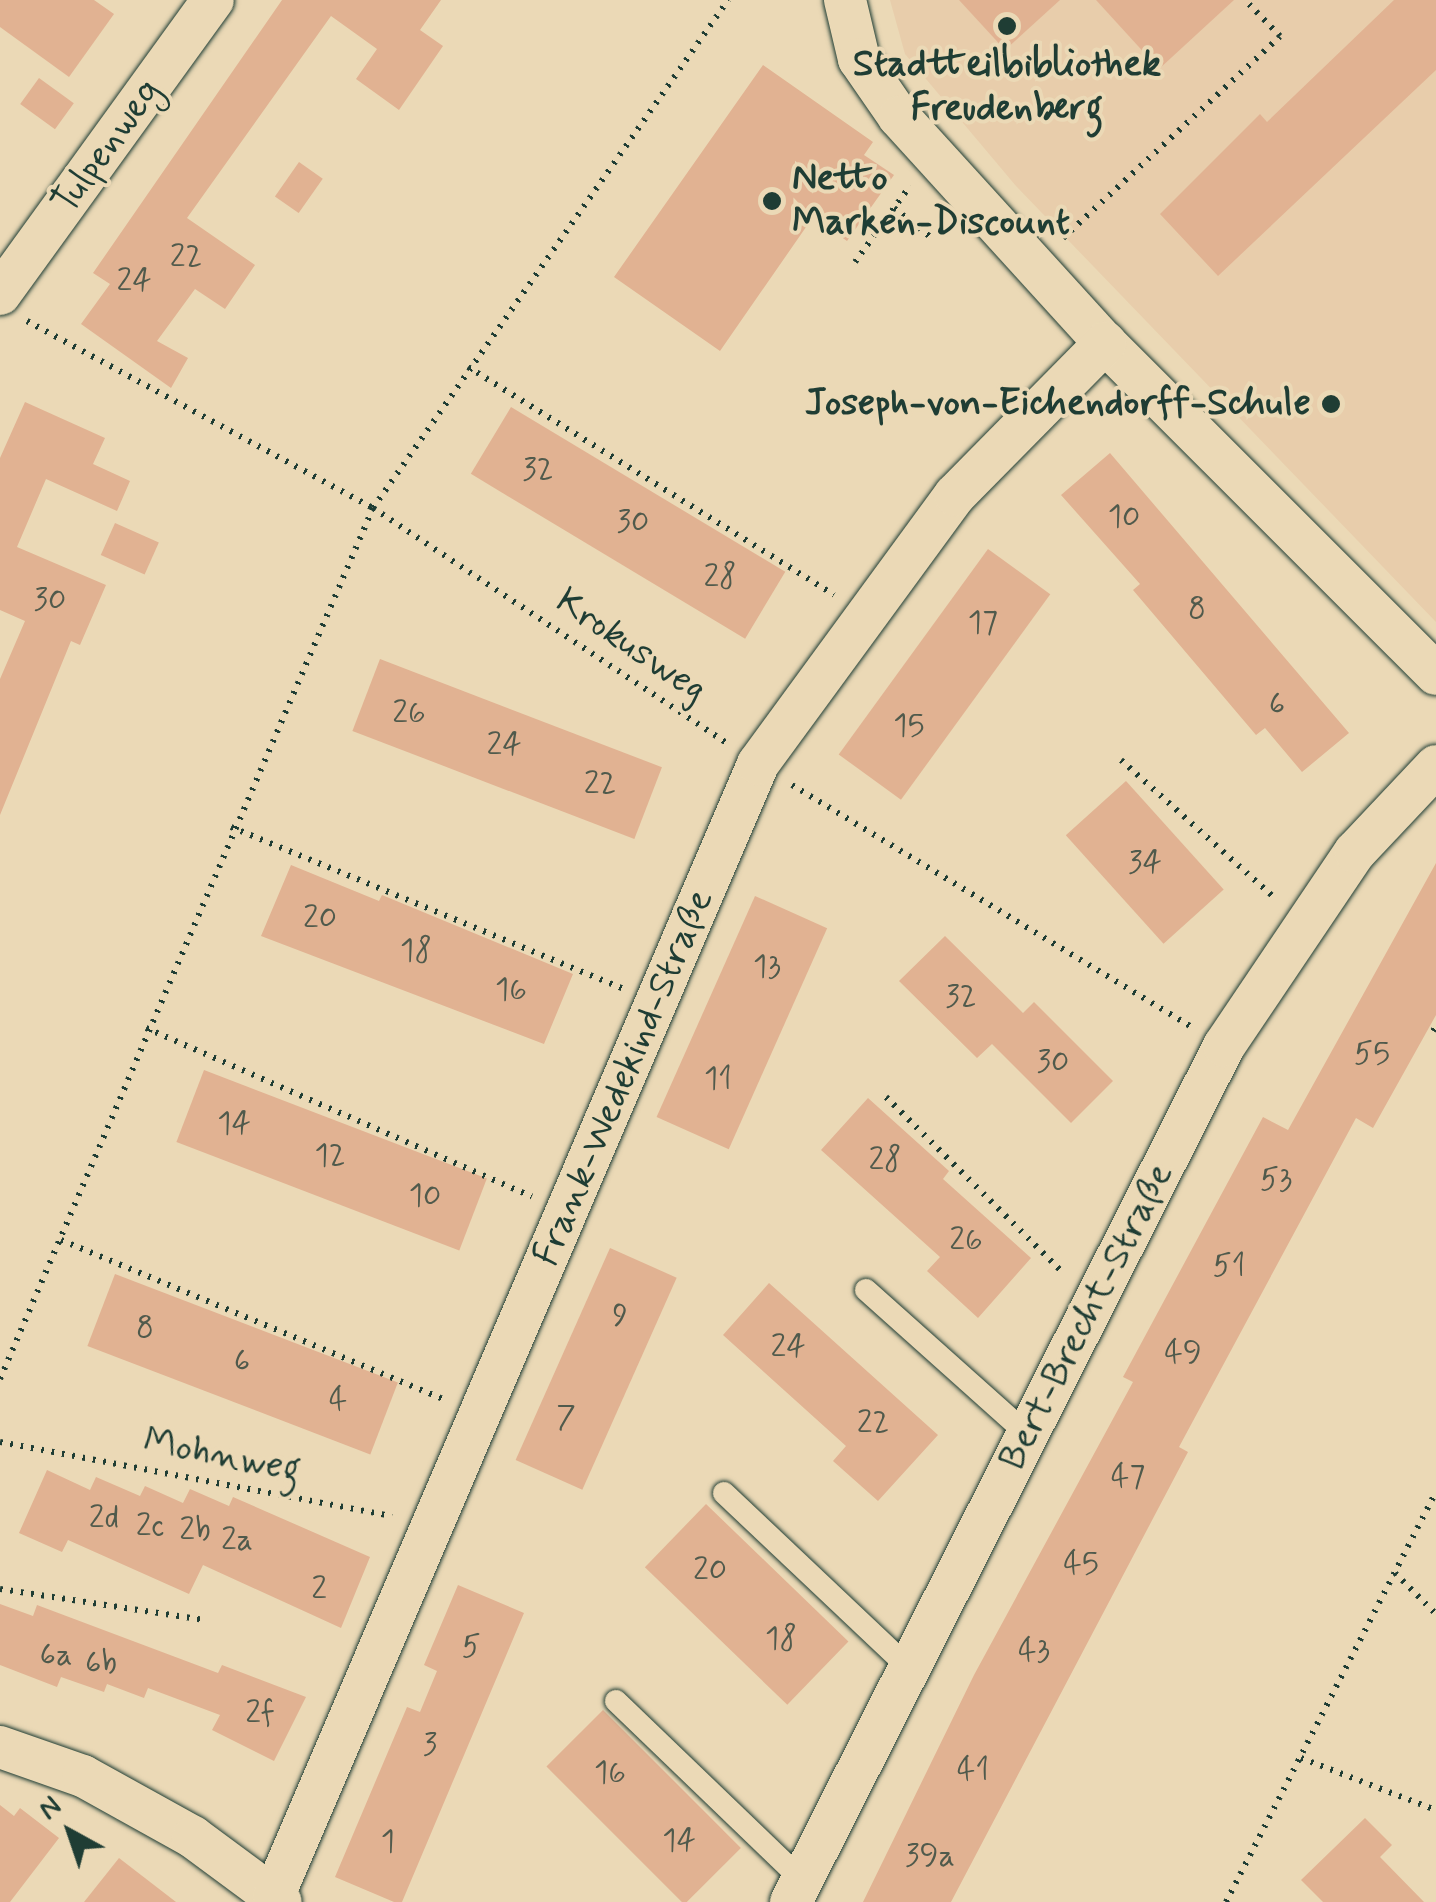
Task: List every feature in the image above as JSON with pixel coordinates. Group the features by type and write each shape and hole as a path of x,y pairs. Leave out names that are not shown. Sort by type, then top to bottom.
{"street":[{"name":"Tulpenweg","path":"8,305 213,0"},
{"path":"845,0 860,59 899,117 1105,343 1436,674"},
{"name":"Frank-Wedekind-Straße","path":"277,1899 566,1212 660,1004 758,764 956,495 1105,343"},
{"name":"Bert-Brecht-Straße","path":"796,1891 1224,1046 1303,923 1355,852 1436,766"},
{"path":"0,1748 82,1776 193,1837 277,1899"}],"lane":[{"path":"866,1290 1027,1434"},
{"path":"724,1493 909,1668"},
{"path":"616,1701 796,1891"}],"path":[{"path":"0,1380 146,1028 373,508 728,0"},
{"path":"1036,263 1280,36 1245,0"},
{"path":"855,262 912,184"},
{"path":"894,208 933,238"},
{"name":"Krokusweg","path":"8,305 373,508 758,764 1224,1046"},
{"path":"468,367 870,616"},
{"path":"1120,760 1303,923"},
{"path":"232,828 660,1004"},
{"path":"146,1028 566,1212"},
{"path":"886,1097 1094,1303"},
{"path":"61,1240 480,1414"},
{"name":"Mohnweg","path":"0,1442 434,1524"},
{"path":"1226,1902 1436,1492"},
{"path":"1395,1573 1436,1614"},
{"path":"0,1589 205,1620"},
{"path":"1301,1758 1436,1810"}],"shaded area":[{"name":"Joseph-von-Eichendorff-Schule","path":"890,0 1436,0 1436,622 1016,186 905,54"}],"building":[{"path":"0,0 94,0 114,14 69,77 0,27"},
{"path":"282,0 441,0 420,30 443,46 399,110 356,79 377,49 331,16 187,218 255,265 225,309 195,289 157,341 188,358 171,388 81,324 110,284 93,273"},
{"name":"Stadtteilbibliothek Freudenberg","path":"959,0 1060,0 1005,50"},
{"path":"1096,0 1234,0 1159,69"},
{"path":"1394,0 1436,0 1436,70 1218,276 1160,214 1260,114 1267,122"},
{"name":"Netto Marken-Discount","path":"763,65 873,142 864,155 894,175 847,241 813,217 720,351 614,277"},
{"path":"39,78 74,103 55,129 20,104"},
{"path":"299,162 323,179 299,213 275,196"},
{"path":"25,402 105,438 93,464 130,481 117,511 46,479 17,547 106,585 80,645 71,641 0,815 0,679 25,621 0,610 0,458"},
{"path":"511,407 785,572 745,639 471,474"},
{"path":"1110,453 1349,733 1302,772 1265,728 1256,735 1133,590 1140,584 1061,495"},
{"path":"115,523 159,543 145,574 101,555"},
{"path":"988,549 1050,594 901,800 839,754"},
{"path":"380,659 662,767 634,839 352,731"},
{"path":"1126,781 1224,889 1163,944 1066,835"},
{"path":"1436,863 1436,1015 1373,1128 1356,1118 1179,1447 1188,1452 951,1902 863,1902 974,1675 1133,1382 1123,1377 1263,1117 1288,1130"},
{"path":"291,865 379,901 382,895 573,974 544,1044 261,936"},
{"path":"755,896 827,928 729,1149 657,1117"},
{"path":"945,936 1023,1013 1034,1002 1113,1081 1071,1123 992,1044 977,1058 899,981"},
{"path":"204,1070 487,1179 459,1250 176,1142"},
{"path":"868,1098 949,1171 943,1179 1031,1258 978,1318 927,1271 940,1257 821,1150"},
{"path":"610,1248 677,1278 582,1490 516,1460"},
{"path":"115,1274 398,1383 370,1454 87,1346"},
{"path":"769,1283 938,1435 878,1501 833,1461 846,1446 723,1335"},
{"path":"47,1470 90,1490 96,1477 140,1496 145,1486 183,1503 190,1489 229,1506 233,1497 370,1557 341,1628 203,1565 189,1594 68,1540 62,1552 19,1533"},
{"path":"706,1504 848,1642 787,1705 645,1567"},
{"path":"458,1585 524,1613 402,1902 394,1902 335,1877 407,1707 420,1712 437,1671 424,1665"},
{"path":"0,1604 33,1616 37,1605 218,1673 222,1665 306,1697 274,1761 212,1730 220,1715 148,1688 144,1698 107,1684 104,1692 61,1677 57,1687 0,1665"},
{"path":"603,1710 741,1848 687,1902 682,1902 546,1767"},
{"path":"0,1805 14,1816 20,1808 59,1838 10,1902 0,1902"},
{"path":"1365,1818 1392,1845 1380,1857 1424,1902 1323,1902 1301,1880"},
{"path":"119,1858 176,1902 84,1902"}],"place":[{"name":"Stadtteilbibliothek Freudenberg","path":"1007,26"},
{"name":"Netto Marken-Discount","path":"772,201"},
{"name":"Joseph-von-Eichendorff-Schule","path":"1331,404"}]}
